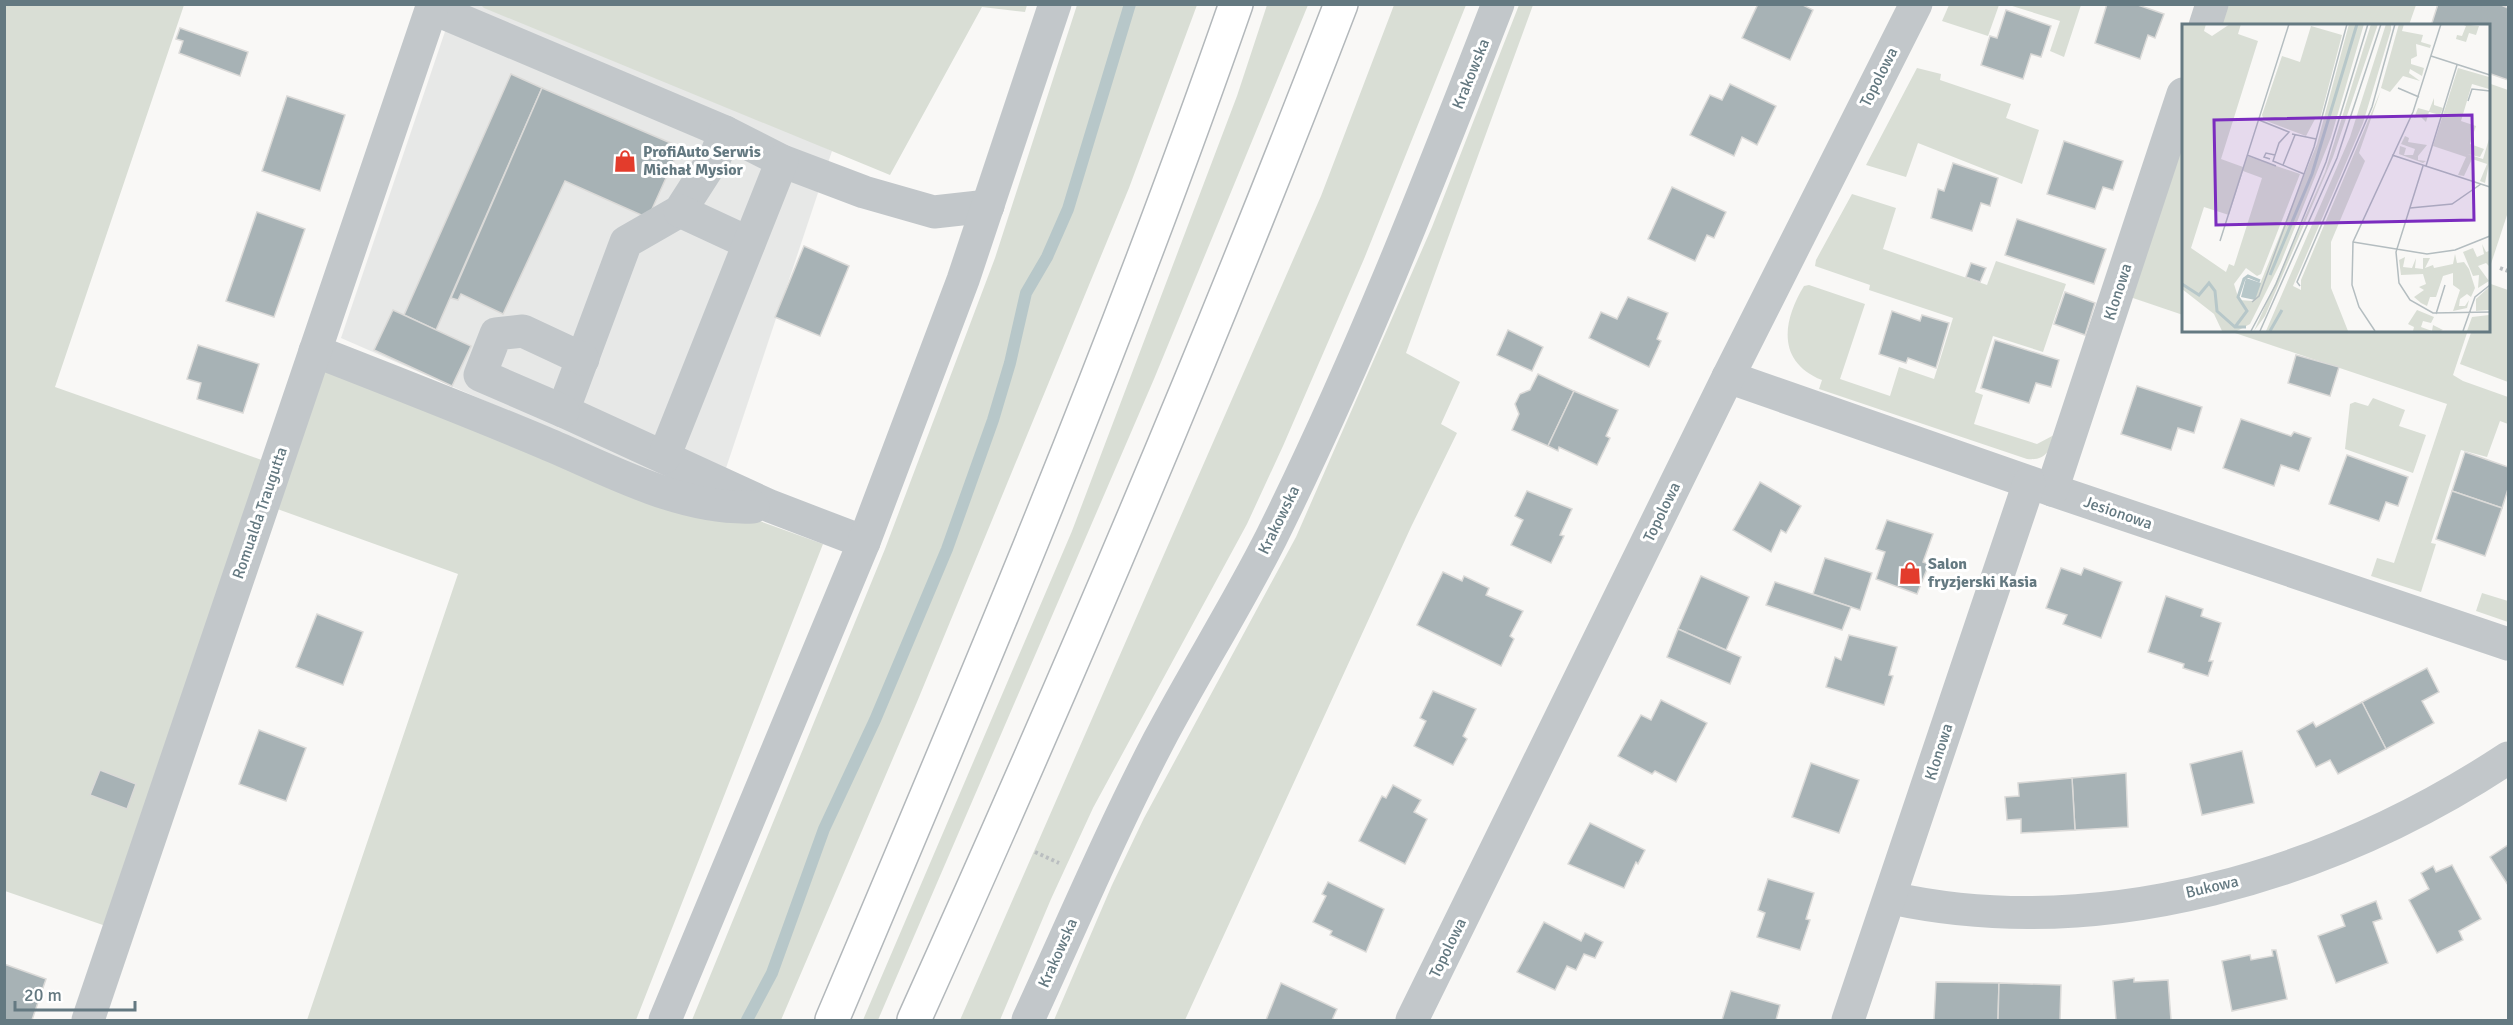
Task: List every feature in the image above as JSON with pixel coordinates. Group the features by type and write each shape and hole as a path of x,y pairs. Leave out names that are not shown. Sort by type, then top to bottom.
{"highway":[{"path":"832,1020 968,698 1076,432 1207,88 1236,4"},
{"path":"914,1020 1041,735 1183,401 1341,4"}],"street":[{"path":"666,1020 864,542 963,280 1055,4"},
{"name":"Krakowska","path":"1028,1020 1115,828 1160,738 1261,557 1324,425 1372,317 1498,4"},
{"name":"Topolowa","path":"1412,1020 1728,377 1916,4"},
{"path":"2206,24 2212,4"},
{"path":"432,6 725,132 782,161 864,192 933,212 988,206"},
{"name":"Romualda Traugutta","path":"88,1020 432,6"},
{"name":"Klonowa","path":"1848,1020 2182,97"},
{"path":"563,411 626,242 680,211 716,155 725,132"},
{"path":"664,458 782,161"},
{"path":"680,211 749,243"},
{"path":"583,359 523,331 496,334 480,375 770,506 864,542"},
{"path":"315,351 529,436 615,475 672,494 731,507 770,506"},
{"name":"Jesionowa","path":"1728,377 2041,487 2508,644"},
{"name":"Bukowa","path":"1891,898 1958,910 2021,912 2092,909 2162,899 2236,882 2302,862 2363,838 2459,789 2508,758"}],"path":[{"path":"2500,268 2508,271"},
{"path":"1035,852 1064,866"}],"shaded area":[{"path":"1949,4 1999,5 1988,36 1942,21"},
{"path":"5,5 184,5 55,387 273,464 310,358 823,544 636,1020 307,1020 458,574 269,506 123,932 5,891"},
{"path":"454,5 514,5 832,151 715,501 341,338"},
{"path":"481,5 1027,5 1025,12 982,7 890,175"},
{"path":"1077,5 1197,5 1129,188 917,702 781,1020 692,1020 885,549 995,258"},
{"path":"1267,5 1308,5 1154,379 878,1020 863,1020 1072,531 1237,96"},
{"path":"1394,5 1466,5 1364,259 1247,524 1093,808 1051,899 1000,1020 960,1020 1321,196"},
{"path":"1519,5 1533,5 1406,353 1460,382 1441,424 1457,433 1411,527 1185,1020 1054,1020 1112,885 1144,818 1296,537 1432,227"},
{"path":"2009,5 2081,5 2064,57 2050,51 2060,21"},
{"path":"2228,5 2416,5 2409,24 2222,24"},
{"path":"1917,68 1941,74 1940,80 2011,104 2006,118 2039,130 2022,184 1918,143 1906,177 1866,165"},
{"path":"2489,83 2508,90 2508,212 2489,270"},
{"path":"2182,144 2182,315 2130,297"},
{"path":"1852,194 1896,208 1883,249 1987,285 1996,261 2066,284 2043,352 1993,336 1975,392 1983,395 1974,424 2037,444 2056,434 2043,456 2027,459 1819,389 1822,380 1807,372 1797,363 1788,340 1788,327 1791,313 1804,286 1809,285 1865,304 1840,379 1890,396 1899,367 1934,379 1953,318 1869,290 1870,285 1815,266 1816,260"},
{"path":"2489,283 2508,290 2508,382 2460,364 2471,332 2489,332"},
{"path":"2232,332 2467,332 2453,375 2463,381 2508,397 2508,424 2500,421 2487,457 2461,450 2431,543 2436,544 2421,592 2371,576 2377,558 2394,563 2447,404"},
{"path":"2373,398 2405,410 2399,426 2426,435 2413,473 2345,449 2350,404 2355,402 2368,406"},
{"path":"2482,593 2508,601 2508,622 2476,611"}],"building":[{"path":"1758,4 1801,4 1813,10 1790,60 1742,38"},
{"path":"2107,4 2135,4 2164,14 2155,38 2148,35 2140,59 2095,43"},
{"path":"2438,4 2499,4 2508,8 2508,80 2489,73 2489,24 2432,24"},
{"path":"2006,10 2051,26 2041,57 2031,54 2023,79 1981,65 1990,36 1997,38"},
{"path":"180,28 248,52 240,76 179,53 183,41 176,39"},
{"path":"511,74 542,88 436,330 404,315"},
{"path":"1730,84 1776,106 1757,145 1742,137 1734,156 1690,135 1710,95 1722,100"},
{"path":"542,88 680,147 648,218 565,181 503,314 461,294 458,300 451,298"},
{"path":"287,96 345,115 320,191 262,171"},
{"path":"2064,141 2123,161 2113,190 2103,187 2095,209 2047,194"},
{"path":"1953,163 1998,178 1990,206 1981,203 1972,231 1931,218 1938,189 1944,191"},
{"path":"1672,187 1726,212 1714,238 1707,235 1695,261 1648,239"},
{"path":"257,212 305,229 274,317 226,301"},
{"path":"2017,219 2106,249 2094,284 2005,255"},
{"path":"804,246 849,266 820,336 775,317"},
{"path":"1971,263 1986,268 1980,282 1966,277"},
{"path":"2065,292 2095,303 2085,335 2054,324"},
{"path":"1628,297 1668,313 1657,339 1661,341 1649,367 1589,338 1601,312 1617,319"},
{"path":"393,310 471,346 452,386 374,350"},
{"path":"1892,311 1920,321 1922,315 1949,323 1936,368 1908,358 1906,363 1879,354"},
{"path":"1508,330 1543,347 1532,371 1497,355"},
{"path":"1995,340 2059,360 2051,387 2036,383 2029,403 1981,388"},
{"path":"198,345 259,364 243,413 197,399 201,383 187,379"},
{"path":"2296,355 2339,367 2330,396 2288,383"},
{"path":"1538,374 1574,391 1548,446 1512,430 1519,414 1515,404 1520,394 1530,390"},
{"path":"2137,386 2202,407 2194,433 2178,428 2171,450 2121,434"},
{"path":"1574,391 1618,410 1606,436 1610,438 1597,465 1559,447 1558,451 1548,446"},
{"path":"2241,419 2291,436 2294,432 2311,438 2299,471 2281,465 2274,486 2223,468"},
{"path":"2465,452 2508,467 2508,489 2502,508 2452,491"},
{"path":"2347,455 2408,477 2398,506 2386,502 2379,521 2329,504"},
{"path":"1760,482 1801,506 1786,533 1781,530 1771,552 1733,530"},
{"path":"1527,491 1572,509 1560,535 1564,536 1551,563 1511,545 1523,520 1515,516"},
{"path":"2452,491 2502,508 2485,556 2436,539"},
{"path":"1887,520 1933,534 1923,562 1929,564 1917,594 1876,579 1885,552 1876,549"},
{"path":"1825,558 1872,573 1860,610 1813,594"},
{"path":"2061,568 2081,575 2084,568 2122,582 2101,638 2063,624 2067,615 2046,608"},
{"path":"1443,572 1462,581 1464,576 1489,588 1486,595 1523,611 1510,636 1514,639 1501,666 1417,625"},
{"path":"1701,576 1749,597 1726,650 1678,629"},
{"path":"1775,582 1851,607 1842,630 1766,605"},
{"path":"2166,596 2203,609 2201,616 2221,623 2209,661 2213,661 2208,676 2183,668 2184,664 2148,652"},
{"path":"317,614 363,632 343,685 296,667"},
{"path":"1678,629 1741,657 1730,684 1667,657"},
{"path":"1849,635 1897,647 1889,675 1893,676 1884,705 1826,687 1835,657 1841,660"},
{"path":"2427,668 2439,692 2422,701 2434,723 2386,749 2362,702"},
{"path":"1433,691 1476,709 1463,736 1467,739 1453,765 1414,746 1426,721 1420,718"},
{"path":"1661,700 1707,723 1676,782 1655,771 1652,774 1618,756 1641,715 1651,720"},
{"path":"2362,702 2386,749 2338,774 2330,760 2316,767 2297,731 2313,722 2316,727"},
{"path":"259,730 306,748 286,801 239,784"},
{"path":"2242,751 2254,803 2202,815 2190,764"},
{"path":"1811,763 1859,780 1839,833 1792,817"},
{"path":"100,770 136,784 127,809 90,795"},
{"path":"2126,773 2128,827 2075,830 2072,778"},
{"path":"2072,778 2075,830 2021,833 2021,819 2007,820 2005,797 2019,796 2018,783"},
{"path":"1393,785 1421,800 1414,812 1427,819 1405,864 1359,841 1382,796 1386,798"},
{"path":"1590,823 1645,850 1638,864 1636,862 1624,888 1568,864"},
{"path":"2508,845 2508,885 2490,857"},
{"path":"2452,865 2481,919 2459,931 2463,940 2437,953 2409,900 2429,889 2421,873 2433,866 2436,872"},
{"path":"1768,879 1814,893 1806,919 1810,920 1800,950 1757,937 1765,913 1758,910"},
{"path":"1328,882 1384,909 1366,952 1330,935 1332,931 1313,922 1326,896 1322,894"},
{"path":"2376,901 2382,919 2373,922 2388,963 2336,983 2318,936 2345,926 2341,915"},
{"path":"1544,922 1581,941 1585,933 1603,942 1595,958 1584,954 1576,970 1567,966 1555,990 1517,972"},
{"path":"2272,950 2276,950 2287,999 2232,1011 2222,961 2250,955 2251,960 2273,956"},
{"path":"4,964 46,979 32,1020 4,1020"},
{"path":"2134,978 2134,982 2168,980 2171,1020 2116,1020 2113,981"},
{"path":"1936,982 1999,983 1998,1020 1934,1020"},
{"path":"1281,983 1337,1009 1332,1020 1266,1020"},
{"path":"1999,983 2061,985 2060,1020 1998,1020"},
{"path":"1731,991 1780,1005 1776,1020 1722,1020"}],"waterway":[{"path":"747,1020 772,973 824,829 875,720 947,549 993,420 1010,363 1026,293 1047,257 1068,209 1130,4"}],"place":[{"name":"ProfiAuto Serwis Michał Mysior","path":"625,161"},
{"name":"Salon fryzjerski Kasia","path":"1910,573"}]}
